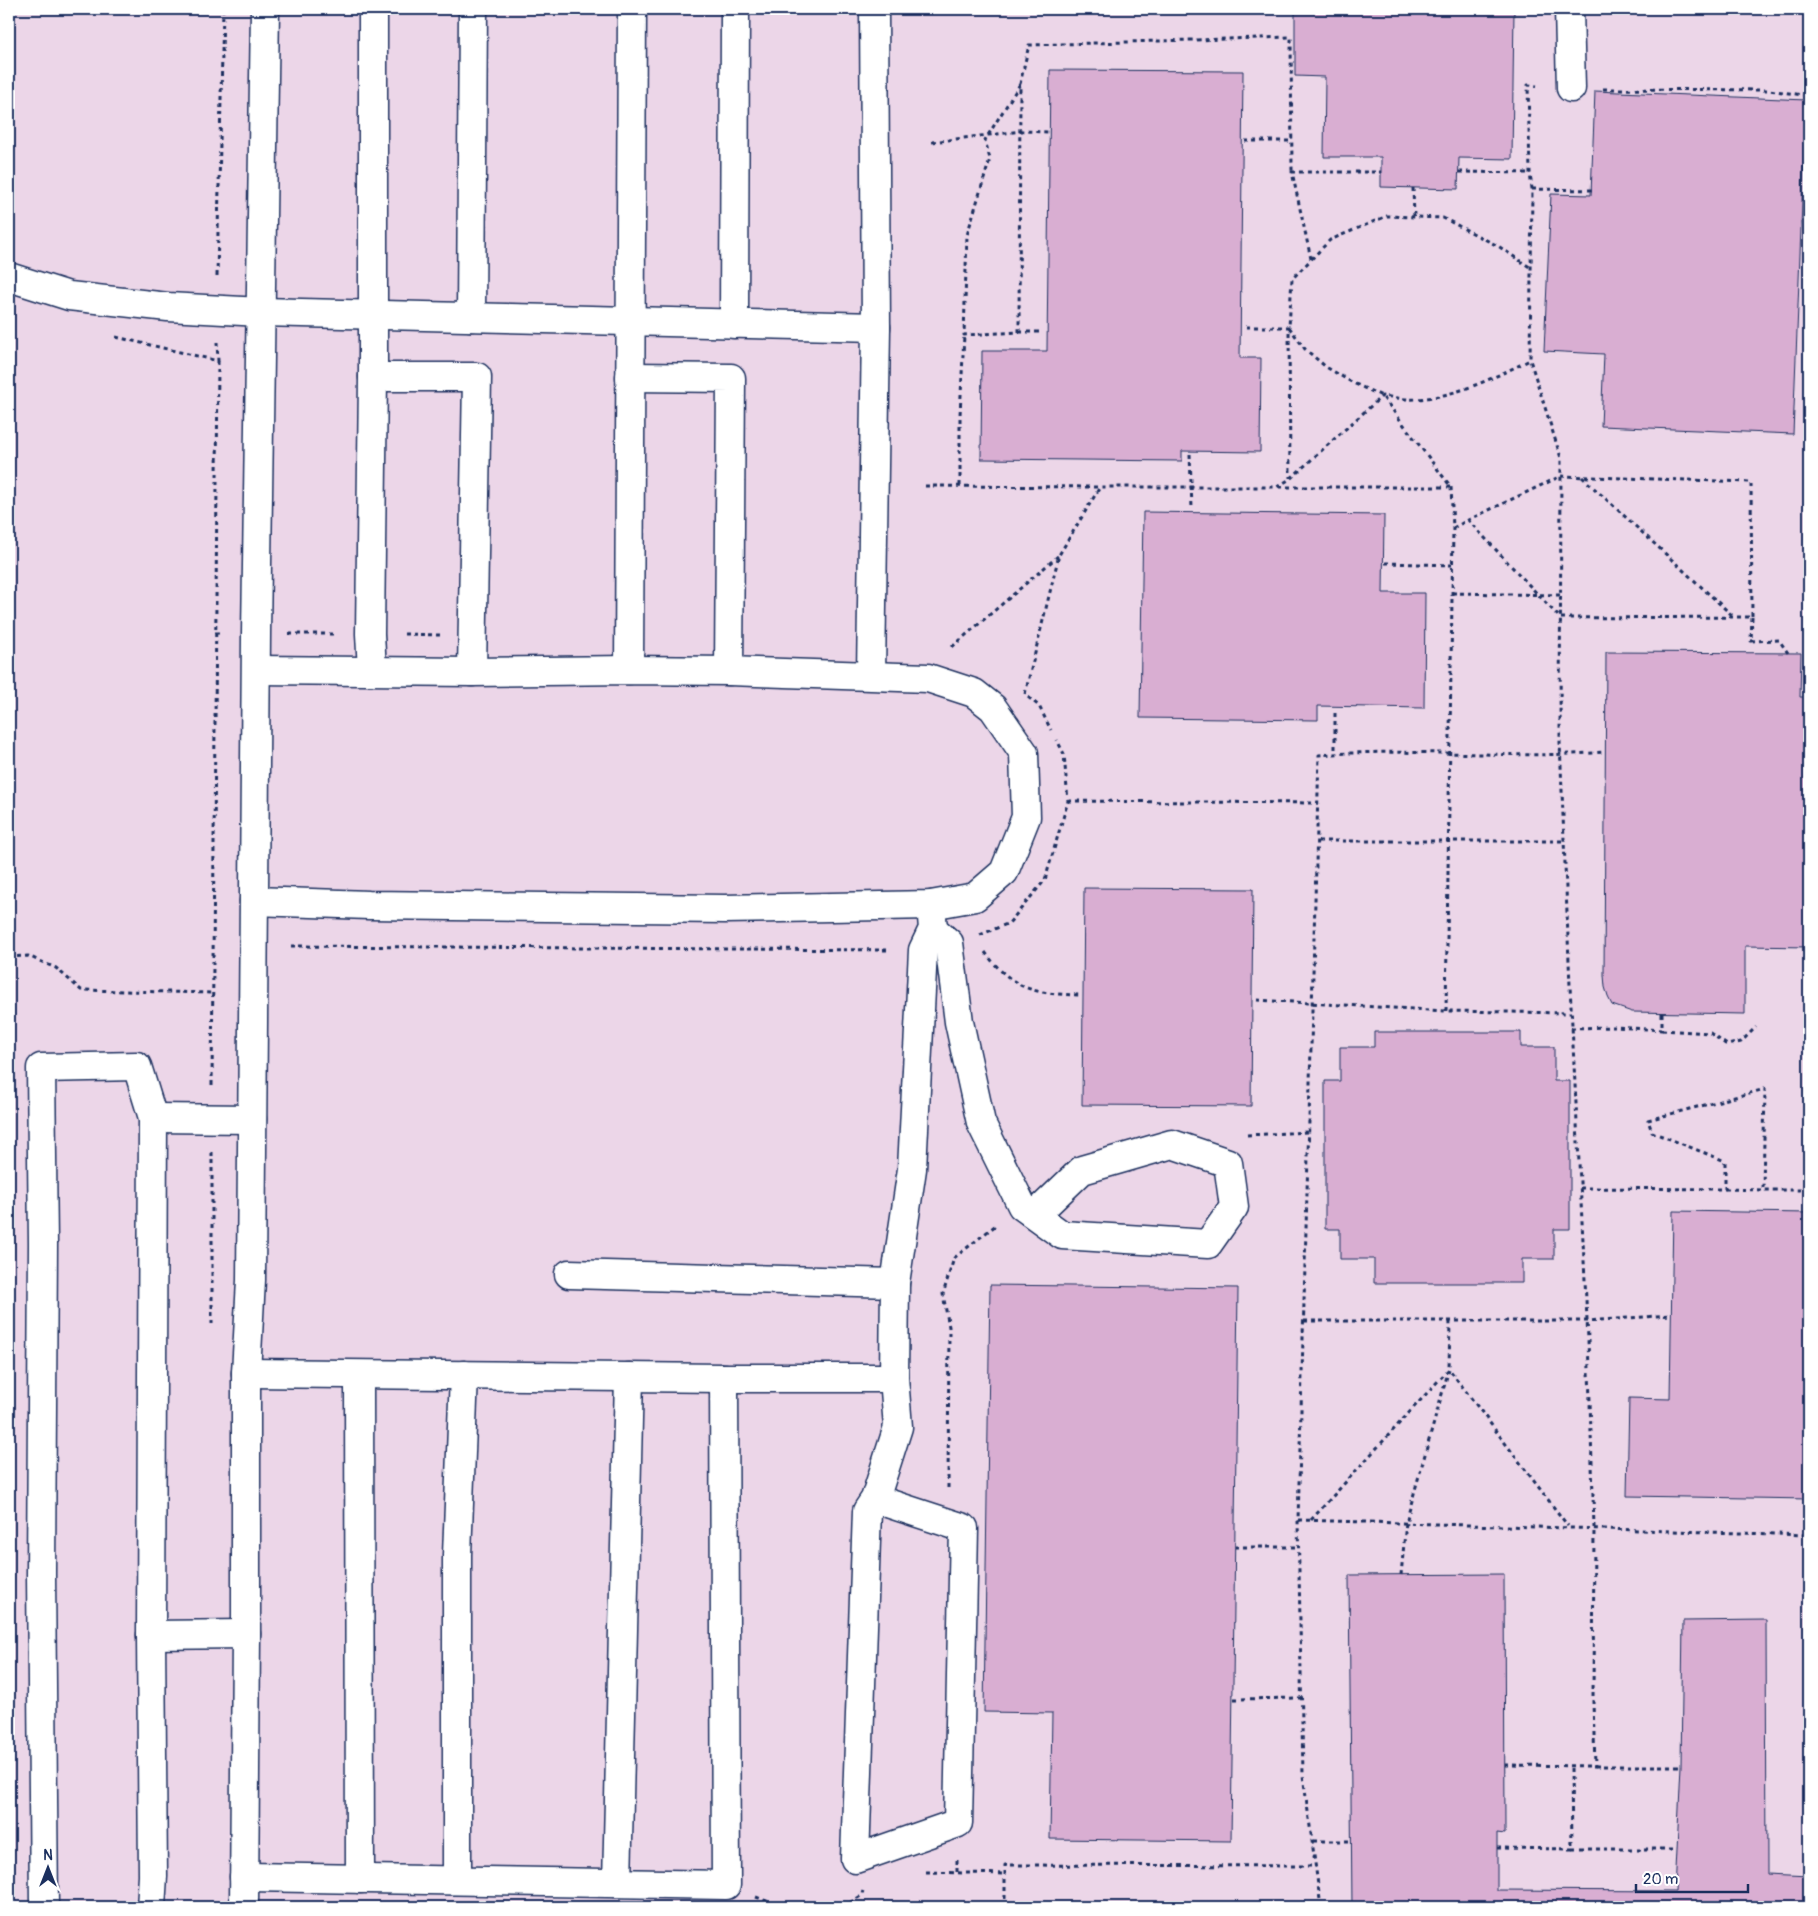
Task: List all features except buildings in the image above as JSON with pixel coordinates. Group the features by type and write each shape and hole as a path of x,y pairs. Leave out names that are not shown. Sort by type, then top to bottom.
{"lane":[{"path":"244,1907 246,1373 251,1280 264,9"},
{"path":"372,670 370,634 374,314 373,9"},
{"path":"471,317 473,9"},
{"path":"629,670 632,9"},
{"path":"734,324 735,9"},
{"path":"871,676 876,327 874,9"},
{"path":"1569,9 1571,88"},
{"path":"9,277 69,296 168,307 261,312 876,327"},
{"path":"373,377 478,377 472,672"},
{"path":"630,377 731,378 729,671"},
{"path":"254,901 369,905 725,909 932,917 975,897 1004,872 1026,817 1024,753 993,708 974,693 928,678 729,671 472,672 257,670"},
{"path":"932,917 949,943 959,1022 981,1123 1028,1210 1062,1235 1208,1244 1234,1207 1228,1163 1172,1144 1082,1170 1028,1210"},
{"path":"875,1499 964,1528 958,1823 855,1859 867,1511 875,1499 898,1427 894,1378 895,1283 912,1169 923,950 932,917"},
{"path":"44,1907 41,1574 43,1244 41,1068 137,1066 153,1118 151,1635 153,1876 151,1907"},
{"path":"153,1118 252,1119"},
{"path":"569,1274 895,1283"},
{"path":"246,1373 894,1378"},
{"path":"359,1375 360,1879"},
{"path":"456,1880 458,1555 464,1375"},
{"path":"617,1883 629,1377"},
{"path":"244,1877 726,1885 724,1378"},
{"path":"151,1635 246,1634"}],"path":[{"path":"9,957 28,956 56,968 81,990 212,993 217,309 223,9"},
{"path":"1019,332 1020,84 1029,45 1291,37 1292,172 1311,260"},
{"path":"960,486 960,415 967,235 990,159 986,140 987,136 1020,84"},
{"path":"1595,1766 1593,1702 1594,1527 1587,1321 1560,756 1561,458 1530,360 1532,189 1528,84 1571,88 1769,90 1809,96"},
{"path":"932,142 1020,131 1049,132"},
{"path":"1245,140 1292,140"},
{"path":"1292,172 1381,172"},
{"path":"1459,172 1530,173"},
{"path":"1412,188 1414,217"},
{"path":"1532,189 1592,190"},
{"path":"1290,479 1289,327 1292,279 1330,240 1387,216 1443,218 1498,246 1532,268"},
{"path":"1246,327 1289,327"},
{"path":"1289,327 1305,349 1326,367 1352,383 1382,396 1415,399 1449,395 1481,384 1530,360"},
{"path":"964,336 1042,332"},
{"path":"115,337 218,361"},
{"path":"1278,487 1290,479 1382,396"},
{"path":"1382,396 1450,487 1453,528 1446,1010"},
{"path":"1190,454 1192,509"},
{"path":"1453,528 1561,476 1751,482 1751,641 1779,640 1788,653"},
{"path":"1582,477 1734,617"},
{"path":"925,486 1450,487"},
{"path":"1025,694 1059,555 1100,487"},
{"path":"1468,520 1560,618 1752,617"},
{"path":"952,648 1059,555"},
{"path":"1385,563 1452,565"},
{"path":"1452,593 1560,594"},
{"path":"1335,714 1336,753"},
{"path":"1321,1907 1303,1775 1298,1547 1314,1003 1319,755 1336,753 1449,752 1560,756 1605,752"},
{"path":"1068,801 1318,802"},
{"path":"1318,840 1564,841"},
{"path":"979,945 996,967 1009,979 1027,988 1044,992 1080,995"},
{"path":"1256,1000 1446,1010 1571,1013"},
{"path":"1662,1013 1662,1030"},
{"path":"1572,1028 1614,1027 1710,1033 1728,1045 1741,1042 1756,1027"},
{"path":"1725,1189 1724,1161 1652,1132 1648,1120 1764,1089 1763,1190"},
{"path":"1580,1188 1809,1190"},
{"path":"948,1524 949,1328 942,1294 954,1258 1028,1210"},
{"path":"1304,1321 1587,1321 1671,1315"},
{"path":"1401,1575 1406,1522 1449,1369 1450,1321"},
{"path":"1311,1520 1449,1369"},
{"path":"1449,1369 1568,1527"},
{"path":"1298,1520 1594,1527 1809,1535"},
{"path":"1235,1547 1298,1547"},
{"path":"1234,1699 1302,1698"},
{"path":"1505,1765 1681,1766"},
{"path":"1571,1766 1572,1849"},
{"path":"1313,1841 1351,1841"},
{"path":"1497,1848 1676,1849"},
{"path":"1005,1907 1006,1865 1316,1866"}],"shaded area":[{"path":"9,9 1809,9 1809,1907 9,1907"}]}
